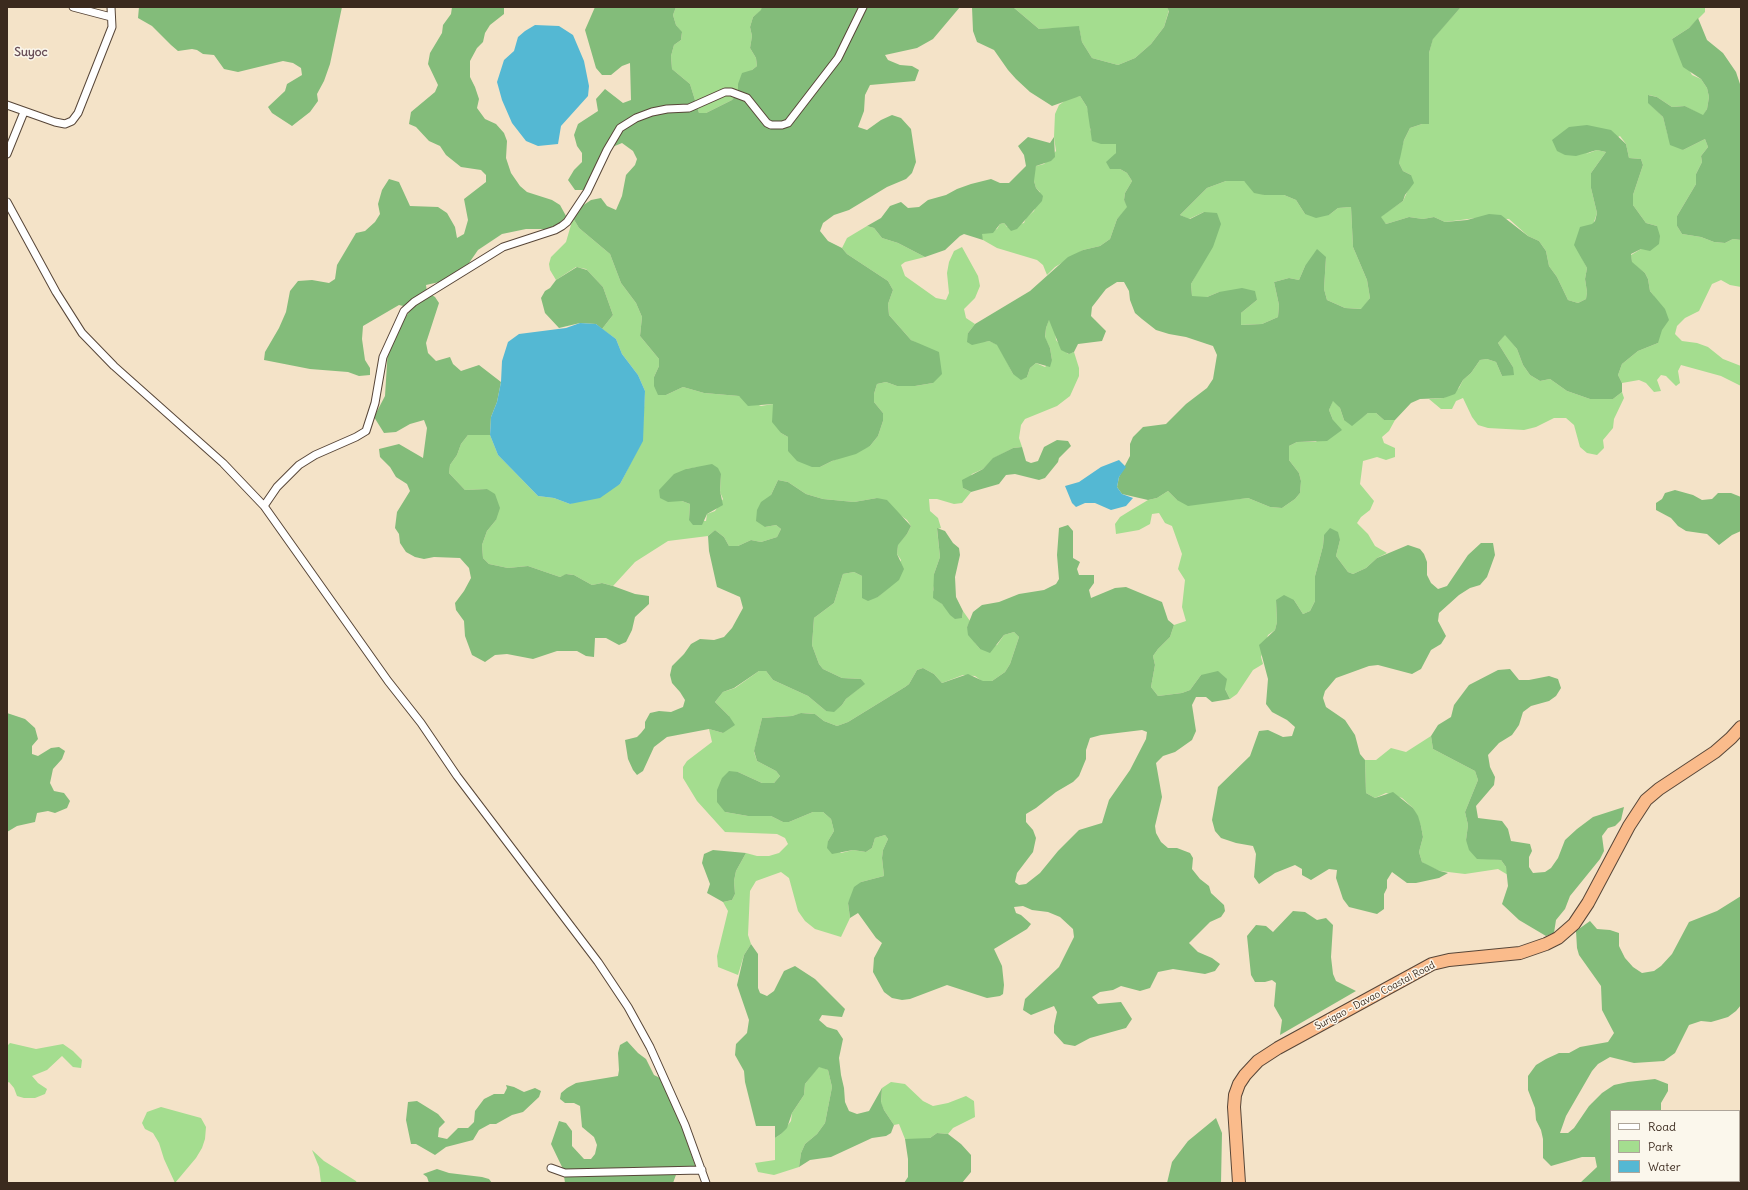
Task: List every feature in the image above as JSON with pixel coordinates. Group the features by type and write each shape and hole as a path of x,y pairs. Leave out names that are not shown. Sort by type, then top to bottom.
{"highway":[{"name":"Surigao - Davao Coastal Road","path":"1239,1183 1234,1107 1235,1095 1239,1084 1245,1075 1258,1061 1278,1048 1432,964 1449,960 1520,953 1558,938 1574,924 1588,903 1629,826 1646,800 1659,789 1715,752 1741,727"}],"street":[{"path":"73,7 111,17"},
{"path":"7,105 24,112 65,124 75,118 112,27 111,7"},
{"path":"264,506 277,487 299,465 315,455 366,431 375,403 383,357 404,311 414,302 503,247 555,230 567,222 587,192 607,150 620,128 636,118 652,112 663,109 689,108 726,92 731,92 747,98 767,123 771,125 782,125 788,123 838,58 863,7"},
{"path":"7,154 24,112"},
{"path":"7,202 56,292 82,333 114,366 222,462 264,506 388,681 421,723 457,776 555,903 623,998 636,1020 667,1084 706,1183"},
{"path":"551,1168 565,1173 702,1170"}],"green space":[{"path":"139,7 342,7 330,64 324,81 317,94 318,101 310,112 292,126 272,113 268,107 285,91 287,84 302,75 301,68 293,63 283,61 238,72 224,69 214,55 203,54 192,49 178,51 152,26 138,18"},
{"path":"452,7 504,7 504,14 490,25 485,33 483,42 477,48 470,61 470,77 479,99 477,108 485,119 496,124 504,133 507,141 506,158 511,173 520,186 527,192 552,200 560,205 566,216 560,224 546,229 526,229 502,234 478,250 469,263 444,281 426,285 427,292 435,297 439,303 426,343 428,353 436,361 450,357 453,364 461,371 479,365 501,382 497,402 491,417 490,435 468,435 461,444 457,455 450,465 449,473 465,490 487,489 495,494 500,508 496,520 487,531 482,545 483,558 489,564 508,568 528,566 560,577 566,574 574,575 592,585 602,583 635,594 649,596 649,604 635,617 632,630 626,642 619,645 606,638 595,638 594,657 586,656 577,651 557,651 533,659 507,654 495,655 485,662 472,655 465,636 464,621 456,610 455,603 471,578 469,568 460,558 434,557 424,559 415,557 406,552 400,543 399,534 395,528 397,512 410,491 407,484 396,477 390,467 380,457 379,449 399,444 423,458 427,428 424,420 410,424 396,432 384,433 374,417 385,396 388,348 399,326 412,308 399,305 363,326 362,339 365,360 370,368 370,375 359,376 348,372 310,369 264,360 265,352 279,328 286,312 290,291 298,281 312,280 329,283 335,279 337,265 356,233 365,231 375,222 380,214 378,204 382,190 389,179 399,182 410,206 438,207 447,213 455,227 457,238 464,234 468,220 464,199 486,182 486,175 481,170 461,167 446,155 440,146 429,141 416,127 409,124 411,112 435,92 438,85 428,64 430,53 442,33 443,25 451,14"},
{"path":"595,7 676,7 673,15 676,25 682,32 681,40 674,45 671,56 672,69 690,84 699,113 706,113 732,100 738,93 738,84 742,73 752,70 757,66 756,58 750,48 752,36 750,27 753,17 761,10 762,7 960,7 933,39 917,48 885,55 888,60 900,65 912,66 919,70 915,81 870,85 865,95 864,111 858,127 867,130 881,120 892,115 901,118 911,129 916,162 912,173 906,179 887,187 849,210 834,215 823,223 820,231 828,241 842,248 847,254 888,281 893,290 888,304 889,315 911,340 939,352 942,374 933,383 915,386 897,386 886,382 877,384 874,394 874,402 883,413 883,421 878,436 870,446 856,454 832,461 820,467 812,467 797,461 788,451 788,437 781,433 772,422 773,404 748,406 739,396 704,393 683,387 666,395 658,395 654,386 654,377 659,366 659,359 640,336 642,317 636,303 621,283 610,254 579,228 573,218 582,206 591,200 601,198 607,206 616,210 622,196 626,175 635,165 637,159 633,151 622,143 610,148 585,190 575,190 568,180 574,170 582,162 582,153 577,146 574,135 578,124 598,111 596,99 605,89 623,103 631,100 630,63 622,66 611,75 602,75 596,68 585,30"},
{"path":"676,7 762,7 762,10 753,17 750,27 752,36 750,48 756,58 757,66 752,70 739,93 732,100 706,113 699,113 690,84 672,69 671,56 674,45 681,40 682,33 676,25 673,15"},
{"path":"972,7 1013,7 1039,29 1079,26 1082,42 1092,58 1118,65 1135,58 1151,44 1164,27 1169,11 1167,7 1461,7 1433,39 1429,53 1429,124 1422,124 1410,128 1404,140 1399,163 1403,171 1411,175 1414,183 1405,195 1403,201 1381,217 1386,224 1409,217 1423,219 1434,217 1445,222 1467,220 1489,214 1501,215 1528,236 1539,241 1546,251 1549,266 1557,277 1568,300 1578,303 1586,299 1587,292 1585,279 1587,268 1574,245 1580,227 1592,224 1595,221 1597,213 1591,188 1591,173 1606,152 1597,150 1576,156 1565,155 1557,151 1552,140 1569,127 1587,125 1611,130 1626,144 1629,158 1641,159 1643,165 1633,195 1633,205 1646,223 1657,226 1660,236 1659,244 1650,251 1641,249 1631,254 1632,262 1645,273 1648,279 1650,291 1665,309 1669,320 1662,330 1658,343 1638,351 1622,364 1618,375 1622,383 1622,392 1613,399 1590,399 1567,391 1550,379 1540,381 1530,375 1523,365 1517,349 1505,335 1498,343 1513,367 1514,375 1502,376 1496,362 1487,359 1480,360 1471,373 1463,380 1455,394 1444,398 1420,399 1411,403 1395,420 1384,420 1376,413 1368,413 1352,426 1344,420 1340,408 1333,401 1329,410 1333,420 1342,430 1327,441 1297,442 1289,446 1289,460 1299,473 1301,481 1300,493 1295,499 1282,508 1270,507 1248,498 1188,506 1177,500 1168,491 1157,498 1148,500 1122,494 1117,487 1119,477 1130,456 1130,444 1133,437 1143,427 1166,424 1186,404 1207,388 1213,379 1217,355 1213,346 1186,337 1156,330 1135,313 1130,300 1129,291 1124,282 1117,282 1106,289 1092,307 1091,316 1106,331 1102,341 1078,344 1074,352 1069,354 1061,350 1049,320 1045,337 1050,348 1052,360 1050,367 1036,363 1030,368 1027,377 1021,380 1013,374 997,345 989,341 972,345 967,342 968,333 975,324 1030,291 1068,257 1083,250 1100,246 1110,239 1117,219 1127,207 1124,200 1125,193 1132,181 1127,173 1120,169 1110,169 1106,162 1116,153 1116,144 1101,144 1092,141 1087,107 1080,96 1052,106 1030,92 1016,79 994,50 977,42 973,31","holes":["1226,181 1244,181 1254,193 1264,195 1284,195 1296,200 1305,214 1316,218 1329,215 1338,208 1351,207 1353,247 1367,280 1370,298 1361,309 1345,308 1327,300 1324,289 1326,257 1317,249 1305,266 1299,280 1289,278 1274,282 1279,305 1278,317 1262,324 1241,325 1241,313 1257,300 1255,291 1242,288 1219,292 1207,297 1192,296 1191,284 1213,247 1221,224 1217,213 1204,212 1190,219 1180,215 1207,188"]},
{"path":"1013,7 1167,7 1169,10 1164,27 1151,44 1135,58 1118,65 1092,58 1082,42 1079,27 1039,29"},
{"path":"1461,7 1705,7 1705,12 1689,28 1672,39 1692,75 1701,79 1707,88 1709,97 1707,109 1703,116 1685,106 1672,107 1657,97 1649,95 1648,102 1663,117 1668,136 1683,150 1705,139 1708,147 1701,156 1702,162 1696,174 1696,184 1677,216 1677,226 1682,234 1701,237 1714,242 1725,243 1733,239 1741,240 1741,287 1730,285 1721,280 1712,284 1699,311 1685,318 1677,326 1675,334 1682,341 1697,343 1708,347 1723,359 1741,366 1741,386 1721,376 1681,365 1678,371 1680,383 1676,386 1666,376 1661,375 1657,380 1661,391 1654,392 1646,383 1639,380 1622,383 1618,375 1622,364 1638,351 1658,343 1654,296 1650,291 1648,279 1645,273 1632,263 1631,255 1641,249 1657,226 1646,223 1633,205 1633,195 1643,165 1641,159 1629,158 1626,144 1620,136 1586,154 1597,150 1606,152 1591,173 1591,188 1597,213 1582,258 1587,268 1585,279 1587,292 1586,299 1578,303 1568,300 1557,277 1549,266 1546,251 1539,241 1528,236 1509,219 1476,218 1445,222 1434,217 1423,219 1409,217 1386,224 1380,217 1403,201 1408,190 1411,175 1403,171 1399,163 1400,154 1404,140 1410,128 1422,124 1429,124 1429,53 1433,38"},
{"path":"1698,18 1707,40 1723,53 1736,72 1741,87 1741,240 1733,239 1725,243 1714,242 1701,237 1682,234 1677,226 1677,216 1696,184 1696,174 1702,162 1701,156 1708,147 1705,139 1683,150 1670,145 1663,117 1648,103 1648,95 1657,97 1672,107 1685,106 1703,115 1707,109 1709,97 1707,88 1701,79 1683,67 1672,39 1689,28"},
{"path":"1080,96 1087,107 1090,119 1090,130 1108,144 1116,144 1116,153 1110,169 1120,169 1127,173 1132,181 1125,193 1124,200 1128,207 1117,219 1110,239 1100,246 1083,250 1055,267 1047,275 1043,265 1037,260 997,248 983,240 981,234 997,229 1000,224 1004,223 1007,227 1024,223 1026,218 1034,211 1040,192 1036,188 1034,181 1036,166 1044,164 1056,151 1054,137 1055,114 1059,105 1069,98"},
{"path":"1028,137 1050,143 1054,137 1055,157 1051,161 1036,166 1034,181 1036,188 1043,196 1042,201 1017,229 1011,231 1004,223 1000,224 993,233 982,234 983,240 964,234 945,250 925,257 898,243 882,238 874,228 867,226 881,218 890,206 901,202 908,208 919,207 928,200 946,195 971,184 991,179 1000,183 1009,183 1026,166 1024,155 1018,146"},
{"path":"1226,181 1244,181 1264,195 1284,195 1296,200 1305,214 1329,215 1338,208 1351,207 1353,247 1367,280 1370,298 1362,309 1345,308 1327,300 1324,289 1326,257 1305,266 1299,280 1289,278 1274,282 1279,305 1278,317 1262,324 1240,325 1241,313 1257,300 1219,292 1207,297 1192,297 1191,284 1201,266 1204,212 1189,219 1180,215 1207,188"},
{"path":"573,218 579,228 610,254 621,283 636,303 642,317 640,336 659,359 659,366 654,377 666,395 683,387 704,393 739,396 761,406 773,404 781,433 788,437 820,467 870,446 878,436 883,421 883,413 874,402 874,394 877,384 886,382 897,386 915,386 933,383 924,347 911,340 889,315 888,304 893,290 888,281 847,254 842,248 847,238 867,226 874,228 882,238 898,243 925,257 905,262 901,265 905,276 936,298 946,300 949,293 947,273 949,262 954,251 962,247 978,276 980,286 975,298 964,309 966,318 975,324 968,333 982,342 989,341 998,345 1013,374 1027,377 1030,368 1036,363 1045,367 1052,360 1050,348 1045,338 1049,319 1055,330 1056,340 1068,354 1074,352 1079,368 1079,376 1070,396 1057,406 1025,419 1021,425 1019,438 1022,447 1013,448 994,458 983,469 972,474 963,488 971,492 962,503 954,504 937,499 929,499 930,511 938,518 941,528 937,529 940,557 934,574 935,582 933,590 942,604 962,618 963,611 970,621 967,627 975,643 980,649 997,645 1004,635 1014,632 1019,637 1010,664 1005,672 992,681 983,682 975,676 963,675 942,683 934,674 923,668 917,670 909,684 905,687 848,722 837,726 824,721 815,714 802,713 792,716 762,718 754,752 757,761 776,771 780,776 774,783 762,783 738,772 725,812 748,816 771,816 783,822 789,822 813,812 823,812 831,819 834,831 828,841 841,853 853,850 866,852 872,848 875,838 885,835 888,839 883,850 882,858 884,876 861,882 848,903 850,918 841,937 815,929 805,921 798,911 789,878 781,872 756,881 750,891 748,935 751,944 744,955 738,975 718,967 717,956 728,911 723,902 732,900 735,894 734,881 736,871 746,853 757,856 769,856 779,853 788,844 785,838 777,834 725,832 697,801 683,778 683,767 687,761 712,742 709,729 723,733 729,716 715,702 723,692 735,688 759,671 766,671 773,680 808,696 826,711 834,711 864,684 861,679 842,678 823,669 819,664 812,645 814,618 834,603 843,574 854,572 862,576 862,598 878,597 888,588 901,560 897,554 898,544 907,534 911,526 907,520 877,498 854,502 823,499 806,494 788,482 778,480 771,495 765,527 776,525 781,529 777,537 761,542 751,540 738,546 729,546 724,537 715,530 708,536 668,541 635,562 613,586 602,583 592,585 574,575 567,574 560,577 528,566 508,568 489,564 483,558 482,545 487,531 496,520 487,489 465,490 449,473 450,465 457,455 461,444 468,435 490,435 498,455 538,496 554,498 570,504 620,484 642,441 645,391 638,375 622,354 616,339 602,329 613,315 603,287 586,269 576,267 556,280 550,270 549,264 551,257 566,242","holes":["699,467 721,474 720,492 723,499 715,511 707,514 706,521 689,520 690,504 682,501 686,469"]},
{"path":"577,267 587,270 603,287 613,315 602,329 596,324 580,323 559,328 545,313 541,298 545,291 550,288 556,280"},
{"path":"1505,334 1517,349 1523,365 1530,375 1540,381 1550,379 1567,391 1590,399 1613,399 1622,392 1624,398 1614,419 1613,428 1603,440 1604,448 1597,455 1587,453 1580,447 1574,425 1566,418 1554,418 1536,427 1524,430 1488,428 1478,425 1472,417 1463,398 1456,401 1452,409 1441,409 1429,399 1444,398 1459,388 1463,380 1471,373 1480,360 1487,359 1496,362 1502,376 1513,367 1498,343"},
{"path":"1333,400 1340,408 1344,420 1361,418 1368,413 1376,413 1384,420 1395,420 1389,431 1382,437 1384,443 1395,448 1395,457 1386,460 1377,457 1363,461 1360,484 1374,501 1370,510 1361,517 1357,523 1368,534 1375,546 1387,553 1377,558 1366,568 1353,574 1348,572 1336,556 1340,540 1324,535 1323,546 1315,576 1315,601 1310,611 1303,614 1294,600 1276,600 1277,622 1275,630 1268,635 1261,657 1263,664 1253,670 1237,694 1230,699 1225,689 1201,675 1190,690 1182,693 1158,696 1151,687 1155,665 1153,656 1170,637 1174,625 1186,621 1182,607 1185,580 1178,569 1182,554 1172,526 1165,523 1159,513 1152,514 1150,524 1139,530 1116,534 1115,524 1120,517 1128,512 1148,500 1157,498 1168,491 1177,500 1221,501 1248,498 1270,507 1282,508 1295,499 1300,493 1301,481 1299,473 1289,460 1289,446 1297,442 1316,442 1333,420 1329,410"},
{"path":"1057,440 1068,441 1071,446 1059,458 1058,462 1045,478 1039,480 1015,474 1006,475 999,484 971,492 963,488 962,480 983,469 993,458 1013,448 1022,447 1026,461 1031,463 1038,461 1044,447"},
{"path":"712,464 718,468 721,474 720,491 723,505 707,514 702,525 693,525 689,520 690,504 682,501 668,502 660,498 659,490 674,474 686,469"},
{"path":"778,480 788,482 806,494 823,499 854,502 877,498 887,500 911,526 907,534 898,545 897,554 904,569 899,580 878,597 868,601 862,598 862,576 854,572 843,574 834,603 814,618 812,645 819,664 823,669 842,678 861,679 865,684 846,699 834,712 826,711 808,696 773,680 766,671 759,671 734,688 723,692 715,702 729,716 735,725 723,733 709,729 667,737 654,747 643,771 637,775 628,759 625,740 637,737 641,733 645,728 645,722 650,713 659,711 671,712 683,707 685,700 672,683 670,675 672,666 684,654 691,644 700,639 714,640 724,637 732,628 743,608 740,597 717,587 709,551 708,536 715,530 724,537 729,546 738,546 751,540 761,542 777,537 781,529 776,525 765,527 756,521 757,510 761,502 771,495"},
{"path":"1675,490 1693,495 1702,500 1712,499 1718,493 1731,493 1741,497 1741,531 1732,535 1719,545 1707,534 1686,531 1678,526 1671,518 1656,510 1656,503 1662,499 1665,493"},
{"path":"1068,525 1073,531 1073,558 1080,562 1077,569 1079,575 1094,575 1094,583 1089,590 1091,598 1115,588 1126,587 1162,602 1168,620 1174,625 1170,637 1153,656 1155,665 1151,687 1158,696 1182,693 1190,690 1201,675 1218,671 1227,679 1225,689 1230,699 1212,702 1206,697 1196,697 1192,705 1196,731 1192,740 1175,752 1163,756 1156,763 1162,797 1155,826 1156,833 1161,842 1168,848 1177,848 1190,853 1193,858 1192,869 1200,879 1209,886 1211,893 1224,905 1225,911 1221,917 1210,922 1189,943 1198,952 1212,958 1220,964 1215,971 1205,974 1173,969 1158,972 1150,988 1140,991 1121,986 1113,990 1100,992 1092,997 1098,1004 1121,1002 1132,1019 1126,1028 1090,1038 1075,1046 1064,1044 1054,1033 1057,1012 1054,1006 1031,1015 1023,1010 1025,999 1059,967 1074,937 1073,929 1060,917 1048,912 1032,910 1023,906 1014,907 1016,913 1021,915 1031,924 1027,929 994,949 1002,966 1004,985 1003,994 1000,996 987,998 947,985 910,999 902,1000 892,998 884,992 873,972 874,958 882,943 876,938 858,913 850,918 848,903 854,887 861,882 884,876 882,858 883,850 888,839 885,835 875,838 872,848 866,852 853,850 832,854 827,848 828,841 834,831 831,819 823,812 813,812 789,822 783,822 771,816 748,816 725,812 717,802 717,790 722,778 729,771 738,772 762,783 774,783 780,776 776,771 757,761 754,751 762,718 792,716 801,713 815,714 824,721 837,726 848,722 905,687 909,684 917,670 923,668 934,674 942,683 968,674 983,681 992,681 1005,672 1010,664 1019,637 1014,632 1004,635 990,653 980,649 968,635 967,627 973,612 982,605 999,602 1019,594 1044,590 1056,584 1059,579 1057,555 1059,528","holes":["1142,730 1147,732 1146,739 1130,770 1109,800 1102,823 1079,830 1058,851 1040,873 1026,884 1019,885 1015,882 1017,873 1033,852 1036,838 1033,830 1026,822 1026,814 1056,792 1073,782 1079,776 1086,759 1086,750 1090,738 1101,735"]},
{"path":"937,528 945,531 953,543 959,548 960,555 955,577 956,597 963,611 962,618 955,619 942,604 933,598 934,574 940,557"},
{"path":"1330,528 1338,532 1340,540 1336,556 1348,572 1353,574 1366,568 1377,558 1408,545 1420,549 1424,554 1427,562 1427,575 1431,583 1438,589 1447,586 1468,555 1481,543 1493,543 1495,555 1487,577 1480,585 1470,588 1459,595 1439,613 1438,621 1446,636 1441,644 1431,650 1421,669 1412,674 1378,665 1369,666 1336,678 1325,691 1323,698 1326,707 1345,720 1355,735 1360,754 1365,760 1366,793 1375,798 1393,792 1413,808 1418,816 1423,837 1419,852 1422,862 1440,871 1448,873 1439,878 1416,883 1407,883 1392,872 1387,880 1387,888 1384,894 1384,909 1377,914 1349,907 1343,899 1336,878 1337,870 1329,869 1311,880 1302,875 1302,869 1295,865 1275,873 1259,884 1254,877 1256,854 1253,846 1236,843 1221,838 1215,831 1212,820 1218,787 1250,756 1259,731 1268,730 1283,737 1292,736 1295,727 1287,720 1272,712 1266,704 1268,679 1259,645 1275,630 1277,622 1276,600 1284,595 1294,600 1303,614 1310,611 1315,601 1315,576 1323,546 1324,535"},
{"path":"1510,669 1519,680 1529,680 1549,676 1558,679 1561,688 1556,696 1549,701 1531,706 1523,712 1519,725 1512,735 1499,743 1488,755 1490,767 1495,777 1494,785 1476,806 1478,818 1502,821 1508,829 1511,841 1530,844 1532,851 1529,857 1529,867 1533,873 1545,872 1551,868 1558,858 1565,840 1593,817 1624,807 1621,820 1615,826 1608,828 1602,836 1604,851 1600,859 1570,896 1565,909 1556,920 1554,933 1546,936 1519,920 1502,904 1508,886 1506,867 1501,860 1477,859 1469,850 1466,840 1468,825 1465,812 1478,780 1475,771 1433,749 1431,736 1438,725 1451,717 1454,705 1469,685 1498,670"},
{"path":"7,713 25,719 35,728 38,739 32,746 32,754 38,756 51,748 59,747 65,751 62,759 53,769 50,783 54,791 64,793 70,801 67,808 55,813 48,811 37,813 35,822 17,826 7,832"},
{"path":"1431,736 1433,749 1475,771 1478,780 1465,812 1468,825 1466,840 1490,859 1501,860 1506,867 1508,875 1498,869 1465,874 1440,871 1428,866 1422,862 1419,852 1423,837 1421,826 1413,808 1402,798 1386,793 1375,798 1366,793 1365,760 1376,760 1391,748 1406,752"},
{"path":"713,850 746,853 736,871 734,881 735,894 732,900 723,902 707,893 710,884 702,863 704,854"},
{"path":"1741,896 1741,1005 1728,1017 1711,1022 1701,1021 1689,1025 1675,1053 1664,1061 1634,1063 1610,1057 1598,1064 1592,1071 1566,1116 1560,1133 1568,1133 1574,1128 1589,1106 1602,1093 1614,1085 1655,1079 1668,1084 1668,1091 1661,1103 1661,1110 1610,1110 1610,1182 1716,1182 1580,1183 1597,1167 1595,1157 1582,1157 1551,1166 1543,1158 1543,1139 1541,1130 1536,1120 1535,1108 1528,1090 1528,1076 1536,1065 1559,1053 1569,1053 1580,1047 1608,1042 1614,1033 1602,1010 1601,986 1579,955 1576,931 1590,921 1597,929 1610,930 1619,933 1619,946 1625,958 1633,967 1642,973 1654,971 1661,966 1672,954 1689,922 1717,911"},
{"path":"1293,911 1305,912 1317,920 1326,918 1333,925 1331,957 1333,974 1336,981 1356,991 1280,1035 1282,1020 1274,1006 1276,983 1272,980 1255,982 1251,975 1247,936 1256,925 1266,926 1273,932"},
{"path":"751,944 758,954 758,988 760,993 767,996 774,991 784,971 795,966 815,979 845,1009 842,1017 822,1015 819,1020 827,1027 837,1030 843,1039 839,1058 845,1102 849,1111 857,1114 869,1111 882,1088 881,1102 884,1110 894,1125 891,1133 886,1136 872,1138 831,1157 810,1160 799,1167 801,1153 805,1144 817,1134 825,1123 832,1087 828,1070 819,1067 805,1084 804,1095 792,1113 787,1128 781,1134 775,1138 775,1126 756,1126 745,1082 744,1071 735,1055 736,1044 747,1033 749,1020 737,985 744,955"},
{"path":"627,1041 646,1059 654,1075 660,1078 673,1102 696,1168 677,1172 673,1183 565,1183 563,1169 551,1144 559,1121 566,1123 572,1131 572,1146 584,1159 591,1159 595,1154 597,1145 594,1137 582,1127 580,1106 574,1103 565,1103 560,1099 561,1093 576,1083 618,1076 618,1053 620,1045"},
{"path":"10,1043 36,1049 63,1044 82,1060 81,1068 73,1067 62,1056 47,1070 32,1076 38,1083 47,1089 45,1094 35,1098 24,1098 17,1096 14,1088 9,1082 7,1083 7,1046"},
{"path":"819,1066 828,1070 832,1087 825,1123 817,1134 805,1144 801,1153 799,1167 774,1175 758,1172 755,1163 775,1160 775,1138 781,1134 791,1121 792,1113 804,1095 805,1084"},
{"path":"891,1082 905,1084 923,1101 933,1106 948,1103 966,1096 974,1101 975,1117 953,1128 948,1134 937,1133 930,1138 922,1140 905,1139 899,1124 894,1125 881,1103 882,1088"},
{"path":"506,1085 524,1092 535,1088 541,1091 539,1097 523,1112 512,1115 496,1124 490,1124 479,1130 473,1140 446,1147 435,1155 416,1144 411,1144 406,1120 408,1102 417,1101 438,1114 445,1122 439,1128 438,1137 447,1139 458,1128 468,1128 474,1122 475,1111 484,1099 494,1094 504,1094 507,1088"},
{"path":"161,1107 201,1118 206,1127 205,1139 202,1148 196,1158 175,1183 164,1159 159,1143 153,1133 145,1129 142,1123 147,1112"},
{"path":"1216,1118 1222,1133 1221,1183 1167,1183 1172,1162 1188,1141"},
{"path":"937,1133 948,1134 961,1144 971,1155 971,1172 962,1183 904,1183 908,1177 908,1159 905,1139 930,1138"},
{"path":"1741,1135 1740,1168 1740,1136"},
{"path":"312,1150 324,1161 357,1183 321,1183 319,1167"},
{"path":"437,1169 449,1173 482,1177 489,1179 492,1183 429,1183 427,1177 423,1174"}],"water":[{"path":"535,25 559,26 573,35 584,61 589,86 588,96 561,126 558,144 538,146 526,141 512,123 502,100 497,82 504,60 514,51 518,37"},
{"path":"580,323 596,324 616,339 622,354 638,375 645,391 643,441 620,484 600,498 570,504 554,498 538,496 498,455 490,435 491,417 497,402 501,382 502,361 508,342 519,334 566,328"},
{"path":"1119,460 1126,467 1119,477 1117,487 1122,494 1133,498 1126,506 1111,510 1095,503 1085,503 1076,507 1072,503 1065,486 1079,482 1101,467"}],"district":[{"name":"Suyoc","path":"31,53"}]}
